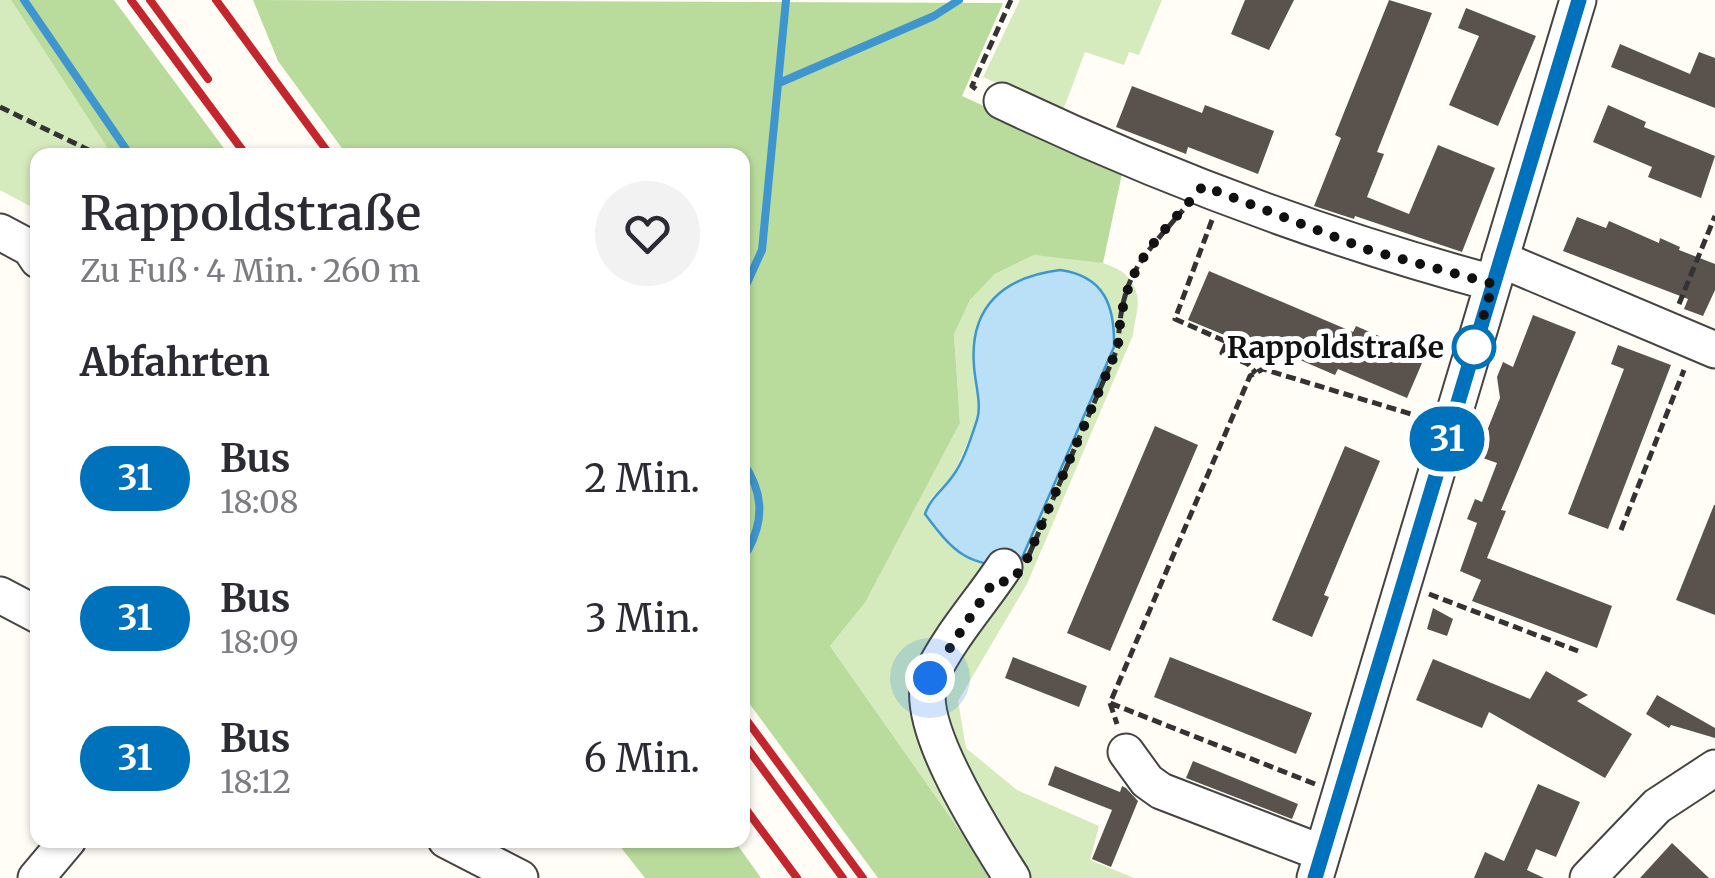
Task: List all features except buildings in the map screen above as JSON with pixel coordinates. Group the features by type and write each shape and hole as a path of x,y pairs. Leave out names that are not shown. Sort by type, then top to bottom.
{"street":[{"path":"1126,752 1146,781 1161,791 1319,866 1578,0"},
{"path":"1002,101 1094,145 1369,250 1497,271 1693,341"},
{"path":"0,232 30,248"},
{"path":"999,574 930,678 926,701 957,791 1012,878"},
{"path":"0,594 30,611"},
{"path":"1588,878 1657,806 1715,768"},
{"path":"36,878 61,848"},
{"path":"462,848 520,878"}],"path":[{"path":"1002,101 972,86 1011,0"},
{"path":"0,106 84,148"},
{"path":"1213,190 1190,271 1192,281 1175,320 1226,342 1222,354 1248,364 1256,374"},
{"path":"999,574 1010,582 1024,566 1118,347 1120,312 1134,266 1213,190"},
{"path":"1621,530 1693,341 1715,216"},
{"path":"1340,794 1110,703 1250,376 1263,369 1451,426"},
{"path":"1403,584 1578,651"}],"green space":[{"path":"0,0 11,0 107,148 30,148 30,206 0,190"},
{"path":"11,0 114,0 224,148 107,148"},
{"path":"253,0 1003,3 962,96 1123,169 1103,263 1034,255 995,274 970,300 954,334 960,423 865,603 830,646 993,878 878,878 750,704 750,148 342,148 278,61"},
{"path":"1020,0 1162,0 1139,55 1129,52 1124,65 1085,52 1062,113 983,77"},
{"path":"1034,255 1095,261 1110,265 1132,282 1138,304 1133,335 1027,584 958,701 966,748 1017,790 1099,826 1090,860 1134,878 993,878 830,646 865,603 960,423 954,333 970,300 995,274","holes":["980,320 1004,567 979,561 959,549 925,514 931,498 953,476 979,415 973,345"]},
{"path":"621,848 740,848 761,878 645,878"}],"water":[{"path":"1060,270 1087,279 1104,295 1112,318 1114,347 1018,567 986,564 954,548 925,514 960,465 977,420 974,345 984,311 1007,288"}],"waterway":[{"path":"24,0 125,148"},
{"path":"750,276 762,250 786,0"},
{"path":"779,83 934,16 959,0"},
{"path":"750,476 759,505 750,545"}],"railway":[{"path":"131,0 241,148"},
{"path":"150,0 208,79"},
{"path":"216,0 325,148"},
{"path":"750,725 863,878"},
{"path":"750,752 843,878"},
{"path":"750,815 797,878"}],"bus line":[{"name":"31","path":"1315,878 1579,0"}],"place":[{"name":"Rappoldstraße","path":"1474,347"}],"route":[{"path":"930,678 994,581 1010,582 1024,566 1118,347 1120,312 1134,266 1203,186 1369,250 1493,284 1472,355 1474,347"}]}
